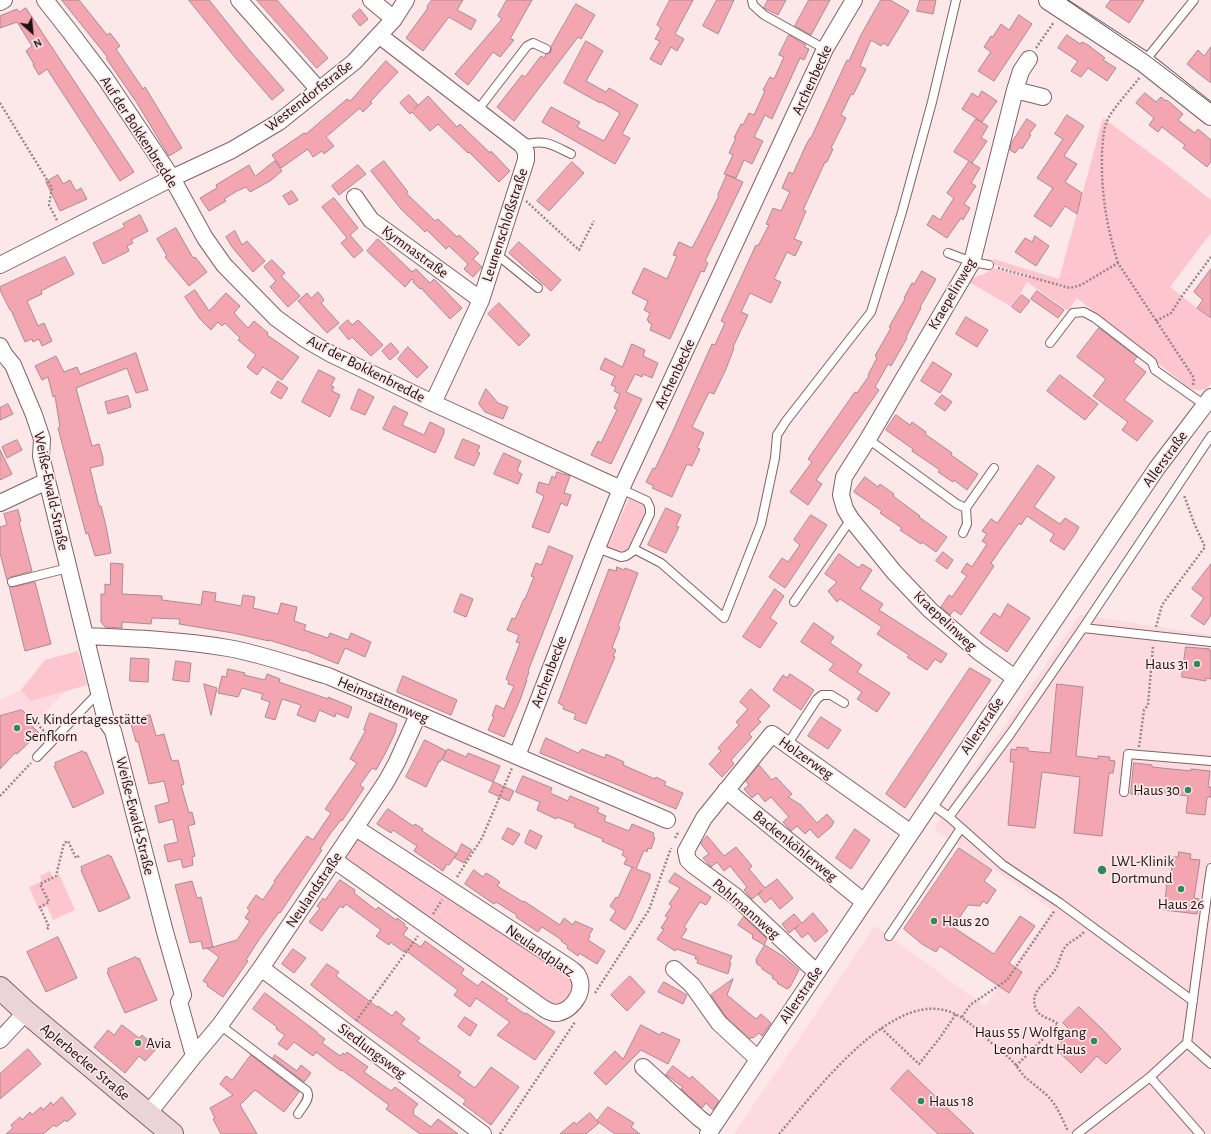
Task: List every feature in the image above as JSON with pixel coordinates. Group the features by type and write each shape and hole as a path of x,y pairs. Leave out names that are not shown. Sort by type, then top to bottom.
{"main road":[{"name":"Aplerbecker Straße","path":"0,988 26,1012 172,1134"}],"street":[{"path":"0,2 4,0"},
{"name":"Auf der Bokkenbredde","path":"45,0 105,78 172,178 205,238 224,265 276,318 305,339 331,354 621,489"},
{"path":"239,0 319,90"},
{"path":"371,0 394,19"},
{"name":"Westendorfstraße","path":"0,265 172,178 232,150 279,122 354,62 380,36 394,19 406,0"},
{"name":"Archenbecke","path":"517,756 596,548 621,489 825,49 854,0"},
{"path":"1056,4 1146,64 1211,114"},
{"name":"Leunenschloßstraße","path":"380,36 522,145 526,152 526,160 481,300 434,403"},
{"name":"Kraepelinweg","path":"1015,678 979,652 930,610 894,572 851,519 841,495 844,477 972,262 1015,90 1021,72 1029,59"},
{"path":"1015,90 1044,97"},
{"name":"Kymnastraße","path":"355,197 371,220 481,300"},
{"name":"Weiße-Ewald-Straße","path":"0,346 4,354 13,365 34,415 42,439 41,456 68,568 106,721 113,731 165,932 183,995 179,1002 194,1056"},
{"name":"Allerstraße","path":"643,1067 699,1118 710,1131 1157,468 1205,402"},
{"path":"0,503 47,481"},
{"name":"Heimstättenweg","path":"85,636 147,638 228,648 276,660 328,676 517,756 673,825"},
{"name":"Neulandstraße","path":"194,1056 220,1025 261,968 356,828 390,776 418,715"},
{"name":"Holzerweg","path":"690,842 704,818 772,734 911,833"},
{"name":"Backenköhlerweg","path":"726,790 864,902"},
{"name":"Neulandplatz","path":"334,860 549,1012 557,1013 565,1010 573,1004 578,997 580,980 577,974 570,968 356,828"},
{"name":"Pohlmannweg","path":"690,842 686,852 688,860 735,896 816,972"},
{"name":"Siedlungsweg","path":"261,968 483,1134"},
{"path":"674,969 692,985 719,1023 758,1059"},
{"path":"0,1040 26,1012"},
{"path":"148,1114 194,1056"}],"lane":[{"path":"752,0 753,5 764,15 825,49"},
{"path":"634,549 661,563 724,618 761,524 775,458 777,435 786,420 870,312 902,212 924,131 956,0"},
{"path":"1146,64 1194,0"},
{"path":"477,111 527,46 533,43 546,50"},
{"path":"522,145 535,142 548,143 571,154"},
{"path":"495,253 538,288"},
{"path":"948,253 972,262 990,265"},
{"path":"1050,343 1073,313 1084,312 1095,318 1152,362 1155,370 1205,402"},
{"path":"949,817 1011,733 1211,436"},
{"path":"868,439 957,504 966,508"},
{"path":"963,533 967,524 966,508 994,468"},
{"path":"596,548 620,557 626,556 634,549 650,514 650,508 646,501 621,489"},
{"path":"794,602 851,519"},
{"path":"12,582 68,568"},
{"path":"1083,628 1211,642"},
{"path":"37,757 99,692"},
{"path":"787,745 817,700 822,695 831,695 844,703"},
{"path":"1124,792 1128,754 1211,761"},
{"path":"930,803 949,817 1003,865 1060,903 1193,1002"},
{"path":"889,936 961,828"},
{"path":"1077,1134 1150,1077 1187,1043 1210,888 1211,868"},
{"path":"220,1025 307,1090 308,1099 298,1114"},
{"path":"1187,1043 1211,1064"},
{"path":"1150,1077 1200,1134"}],"path":[{"path":"1029,59 1056,4"},
{"path":"1146,64 1108,118 1105,127 1102,166 1105,216 1118,263 1194,378 1205,402"},
{"path":"0,103 52,188 49,205 64,232"},
{"path":"516,191 580,250 594,221"},
{"path":"1156,321 1171,313 1211,257"},
{"path":"990,265 1070,288 1080,285 1118,263"},
{"path":"1138,755 1144,710 1148,705 1153,635 1162,605 1205,547 1194,524 1180,484"},
{"path":"34,721 54,740"},
{"path":"348,1033 426,925 482,838 517,756"},
{"path":"0,796 37,757"},
{"path":"673,825 690,842"},
{"path":"591,998 649,910 664,866 673,825"},
{"path":"47,929 50,927 40,907 49,902 40,884 56,876 64,843 68,841 76,858 79,856"},
{"path":"962,1017 970,1005 1007,980 1060,903"},
{"path":"1016,1066 1058,1024 1053,1019 1042,1016 1036,1010 1034,1002 1036,994 1039,986 1055,970 1061,953 1066,946 1082,935 1089,926"},
{"path":"779,1134 833,1071 881,1028 902,1016 929,1009 944,1010 962,1017 1016,1066 1024,1076 1052,1100 1070,1134"},
{"path":"881,1028 919,1064 939,1039 956,1014"},
{"path":"500,1134 578,1017"}],"shaded area":[{"path":"1103,118 1211,200 1211,233 1170,287 1211,319 1211,384 1203,390 1189,388 1077,298 1068,311 1027,282 1020,294 1021,295 1012,307 969,282 975,277 986,273 991,268 1029,278 1031,276 992,264 993,259 1059,279"},
{"path":"630,496 644,504 646,513 630,548 625,552 619,552 607,548"},
{"name":"LWL-Klinik Dortmund","path":"1080,615 1211,635 1211,1134 734,1134 875,926 985,1006 1053,910 934,829"},
{"path":"78,651 87,685 31,701 21,690 45,660"},
{"name":"Ev. Kindertagesstätte Senfkorn","path":"21,690 31,701 66,691 37,720 34,718 29,723 39,733 17,754 15,753 0,769 0,700"},
{"path":"358,838 567,972 574,981 572,996 555,1007 343,859"},
{"path":"50,871 53,877 59,874 75,910 53,920 47,906 39,910 29,887 42,881 40,876"}],"building":[{"path":"62,0 79,0 107,35 110,33 120,46 116,49 143,89 145,87 182,148 169,156 137,103 106,58 107,57"},
{"path":"189,0 209,0 284,90 272,100 233,55"},
{"path":"257,0 277,0 328,58 317,68"},
{"path":"432,0 463,0 457,10 476,20 471,30 449,17 423,51 406,38 428,8 427,7"},
{"path":"507,0 532,0 510,39 514,40 500,57 493,52 468,85 455,74 502,19 498,16"},
{"path":"670,0 693,0 675,34 684,39 677,51 671,47 661,65 650,59 660,41 655,39 661,28 657,25"},
{"path":"717,0 734,0 718,34 703,26"},
{"path":"768,0 786,0 778,15 764,8"},
{"path":"809,0 830,0 811,35 795,26"},
{"path":"881,0 890,0 909,11 888,46 883,43 881,46 871,40 860,66 866,69 853,95 851,94 841,115 846,118 831,148 833,149 827,162 825,162 803,210 806,211 794,239 802,242 795,256 787,252 774,279 781,282 771,303 750,293 741,312 748,315 733,347 734,348 726,369 714,394 709,392 692,427 704,433 697,448 700,449 692,466 687,464 672,497 652,488 654,486 646,482 653,468 655,469 712,344 715,345 725,323 721,321 756,245 758,246 769,225 766,224 773,208 781,211 790,192 782,188 789,172 793,174 847,60 849,61 861,35"},
{"path":"920,0 936,0 933,14 917,11"},
{"path":"1111,0 1144,0 1129,23 1106,7"},
{"path":"576,4 595,15 581,39 578,37 514,121 497,107 522,75 525,77 541,56 544,58 546,54 551,52 551,47"},
{"path":"26,8 134,172 120,181 47,69 39,75 26,51 32,46 17,22 0,28 0,16 17,9 19,12"},
{"path":"360,9 368,19 360,26 352,16"},
{"path":"1019,15 1032,24 994,81 978,71 991,52 984,47 991,36 993,37 1001,24 1009,30"},
{"path":"789,35 806,45 804,47 809,49 804,60 800,58 772,119 765,115 754,137 763,141 752,164 744,160 736,178 724,174 733,155 729,153 736,138 734,138 741,124 743,125 749,113 754,115 765,91 763,90 770,77 774,79 784,57 779,55"},
{"path":"1067,35 1080,44 1082,42 1088,45 1105,58 1103,60 1116,68 1107,81 1088,68 1081,77 1071,71 1078,61 1058,48"},
{"path":"586,41 603,51 586,81 606,92 609,88 638,105 622,134 630,138 615,164 542,122 551,107 580,122 577,127 604,141 620,113 564,83"},
{"path":"1211,47 1211,83 1187,64 1198,50 1204,56"},
{"path":"386,61 398,72 370,102 372,103 363,112 360,108 326,137 334,146 324,154 322,151 313,157 308,149 281,168 272,155 304,133 306,134 347,99 350,101"},
{"path":"982,91 997,101 982,122 962,109 972,93 978,97"},
{"path":"1145,93 1156,102 1161,97 1166,101 1167,100 1183,114 1178,120 1195,133 1198,129 1211,140 1211,161 1207,167 1183,148 1185,145 1162,127 1158,132 1149,125 1154,118 1136,103"},
{"path":"409,95 418,105 413,110 428,96 457,127 460,124 490,153 491,151 510,171 499,182 438,124 430,131 412,112 410,114 400,103"},
{"path":"1067,115 1084,126 1064,156 1077,164 1065,182 1082,193 1077,214 1065,206 1051,227 1034,216 1053,188 1037,178 1063,139 1055,134"},
{"path":"976,119 988,126 981,138 987,141 972,163 970,162 980,168 971,183 976,186 964,204 970,208 963,220 961,218 947,238 927,225 933,215 940,220 954,198 947,193 969,161 954,152"},
{"path":"1027,119 1036,125 1029,134 1031,135 1022,149 1020,147 1015,153 1010,150 1011,144"},
{"path":"275,161 282,171 270,181 250,192 246,187 237,191 224,199 226,201 209,211 200,198 217,188 216,185 249,165 255,176"},
{"path":"384,161 408,192 406,193 435,221 438,219 457,237 459,235 479,253 473,259 482,267 473,277 464,269 468,264 449,246 446,249 427,230 425,232 401,209 371,171"},
{"path":"572,162 584,173 549,211 537,201"},
{"path":"358,165 366,174 339,195 332,186"},
{"path":"58,175 63,184 70,180 76,191 81,188 87,199 60,211 46,182"},
{"path":"727,175 743,182 705,261 708,263 704,272 701,271 670,339 650,330 652,324 647,320 650,313 644,310 648,301 632,293 644,268 667,279 677,256 673,255 679,242 692,248 719,196 718,195"},
{"path":"292,191 298,200 289,205 283,196"},
{"path":"334,198 358,228 350,235 363,250 354,258 341,243 347,238 322,207"},
{"path":"140,215 148,231 131,240 133,243 127,246 129,251 103,264 93,243 125,227 123,224"},
{"path":"176,228 193,258 195,257 207,272 189,286 165,257 167,256 157,239"},
{"path":"235,231 242,245 247,241 265,261 253,272 232,247 226,237"},
{"path":"1035,236 1049,246 1036,266 1015,252 1025,238 1032,242"},
{"path":"378,239 412,272 416,269 430,283 434,279 462,308 450,319 421,288 420,289 413,282 414,280 412,279 405,287 367,251"},
{"path":"519,242 561,280 551,291 509,253"},
{"path":"65,257 74,274 41,291 42,294 27,301 38,326 44,323 52,341 42,346 39,339 33,342 32,339 25,342 11,310 0,290 0,287"},
{"path":"272,260 285,273 281,276 300,296 288,307 270,287 276,281 264,267"},
{"path":"1211,269 1211,318 1197,308 1203,300 1194,292"},
{"path":"922,271 936,279 920,307 921,308 906,337 907,338 891,366 888,364 875,387 879,390 816,480 822,484 808,505 790,492 812,462 808,459 855,392 857,393 869,376 868,375 877,358 875,356 891,328 889,327 905,299 904,298 912,283 914,284"},
{"path":"195,290 209,311 226,293 240,306 234,313 248,328 254,321 268,333 267,335 299,357 282,380 263,367 257,375 247,367 256,355 238,340 240,338 225,323 222,326 218,322 211,330 200,319 185,297"},
{"path":"1037,291 1064,310 1058,318 1031,299"},
{"path":"318,292 324,300 321,303 339,323 327,333 298,301 307,293 311,298"},
{"path":"1022,295 1030,301 1020,313 1012,307"},
{"path":"499,303 530,335 519,346 488,314"},
{"path":"966,317 988,330 977,347 956,334"},
{"path":"348,320 352,325 358,320 383,345 371,356 352,337 349,340 339,328"},
{"path":"1099,328 1137,357 1133,362 1146,372 1124,400 1153,421 1137,441 1122,430 1128,422 1093,396 1106,379 1077,357"},
{"path":"391,343 399,352 390,360 382,351"},
{"path":"632,344 645,350 643,356 658,363 652,378 643,374 642,377 635,374 626,392 642,399 611,464 591,455 598,441 601,443 617,410 614,408 620,394 614,391 616,387 611,385 615,376 600,369 605,358 622,367"},
{"path":"408,347 428,367 417,378 398,359"},
{"path":"136,353 148,390 136,393 127,368 76,388 92,446 99,444 103,458 103,465 90,468 99,506 101,506 106,526 111,553 95,556 88,533 86,534 58,428 60,427 55,396 53,397 48,377 42,380 35,366 56,356 64,372 77,367 80,374"},
{"path":"933,362 952,374 940,393 921,381"},
{"path":"319,370 335,378 331,386 334,387 332,391 340,395 330,417 302,402"},
{"path":"1060,375 1098,404 1085,420 1047,391"},
{"path":"278,381 288,388 281,399 271,393"},
{"path":"359,389 374,397 365,415 351,409"},
{"path":"486,389 498,403 508,407 503,419 485,412 479,404"},
{"path":"942,395 952,402 945,411 935,404"},
{"path":"128,396 131,407 108,414 105,402"},
{"path":"8,404 13,414 0,420 0,408"},
{"path":"394,406 408,413 402,425 424,435 430,422 444,429 444,433 435,453 383,429"},
{"path":"896,415 910,425 912,422 926,432 925,434 952,453 951,455 978,474 967,490 954,480 953,482 938,472 940,470 912,451 913,449 886,430"},
{"path":"463,439 480,446 477,452 480,453 474,466 455,458"},
{"path":"17,440 22,450 7,458 2,447"},
{"path":"0,450 12,474 0,480"},
{"path":"504,453 521,461 517,471 522,474 518,484 494,474"},
{"path":"1038,465 1055,477 1034,507 1060,524 1065,518 1079,527 1076,533 1064,550 1050,541 1054,534 1027,516 1021,525 1019,523 991,563 994,566 961,615 954,610 950,615 941,607 949,595 952,597 967,576 961,572 967,563 972,567 987,544 982,541 987,534 982,531 991,519 997,523"},
{"path":"557,472 570,476 564,493 571,495 567,506 561,503 549,533 532,527 544,496 536,492 539,482 549,485 552,476 555,478"},
{"path":"865,477 878,487 880,484 894,494 893,496 947,537 936,552 922,542 921,544 900,530 902,528 880,513 882,511 854,492"},
{"path":"666,508 681,515 676,526 679,527 666,553 648,545"},
{"path":"18,510 21,521 19,522 32,571 11,577 7,580 0,553 0,527 7,525 4,514"},
{"path":"811,515 827,525 785,588 769,577 782,558 788,562 800,545 794,540"},
{"path":"549,546 573,556 528,671 527,680 520,700 504,737 488,730 494,717 492,716 496,705 504,709 514,686 508,684 509,681 506,679 520,643 516,642 519,635 507,630 512,618 515,619 525,599 534,577 531,576 536,563 541,565"},
{"path":"943,552 953,560 947,569 936,561"},
{"path":"839,554 859,568 862,564 872,570 860,589 883,604 879,610 947,654 941,663 935,659 927,670 907,657 909,655 877,634 882,627 840,599 837,602 828,591 837,582 825,574"},
{"path":"111,563 123,564 122,594 162,596 162,600 201,605 203,591 216,593 215,601 241,606 243,595 255,597 253,608 278,614 281,603 297,607 294,621 306,625 304,630 328,638 330,633 348,640 351,633 371,642 365,657 345,648 338,664 304,650 269,640 179,624 180,619 152,618 151,624 122,622 122,628 105,627 101,622 101,594 105,594 105,584 110,585"},
{"path":"1211,564 1211,615 1204,625 1191,616 1204,598 1192,589"},
{"path":"617,567 624,570 625,568 638,573 618,626 620,627 612,648 616,650 613,656 615,657 586,724 574,719 576,714 563,709 564,706 558,703 609,569 616,571"},
{"path":"35,582 51,644 25,651 9,586 13,587"},
{"path":"775,589 784,596 770,618 777,623 760,648 743,637"},
{"path":"461,594 473,599 466,617 454,612"},
{"path":"1008,604 1030,618 1007,652 980,633 994,613 1000,617"},
{"path":"814,623 834,637 830,643 862,665 857,672 890,693 877,712 857,699 862,692 829,670 834,664 801,642"},
{"name":"Haus 31","path":"1186,647 1210,649 1211,679 1206,678 1206,681 1182,677"},
{"path":"131,658 149,659 148,682 130,681"},
{"path":"176,661 191,663 189,682 173,680"},
{"path":"970,668 991,680 905,808 886,794"},
{"path":"228,669 265,680 267,674 280,679 279,682 328,699 328,697 352,707 348,718 336,713 335,717 319,710 315,722 297,715 301,705 282,699 275,720 265,717 270,702 261,699 263,694 242,688 238,697 218,693 222,676 226,677"},
{"path":"790,674 814,690 801,710 773,690 783,675 787,678"},
{"path":"403,676 457,700 451,715 397,692"},
{"path":"204,684 217,688 211,715"},
{"path":"1057,684 1083,687 1076,756 1098,759 1098,756 1110,757 1109,760 1115,761 1113,773 1109,773 1102,836 1074,833 1080,777 1042,772 1035,828 1008,825 1014,762 1010,762 1011,749 1016,750 1017,747 1028,748 1028,751 1050,753"},
{"path":"751,689 770,706 758,719 761,722 749,734 752,737 731,760 734,764 722,777 709,764 721,751 718,748 739,725 736,722 748,709 740,702"},
{"path":"22,710 32,720 29,723 39,733 17,754 15,753 0,769 0,716"},
{"path":"370,713 397,724 395,733 376,770 372,768 360,785 364,788 342,821 341,820 330,834 320,849 322,850 280,913 279,912 258,941 246,960 248,961 223,997 207,986 208,984 203,981 219,957 207,948 203,949 201,941 190,943 175,885 192,881 197,898 201,897 213,947 237,940 250,921 245,918 250,910 247,908 256,895 263,900 275,882 274,881 307,836 313,840 331,813 325,809 357,763 350,759 366,730 364,730"},
{"path":"150,715 156,736 164,734 171,759 173,761 178,760 184,784 181,785 189,813 192,812 195,824 188,826 195,856 192,857 193,865 183,868 181,859 168,862 164,845 178,842 173,819 159,823 155,806 169,802 164,781 149,784 138,741 136,742 130,720"},
{"path":"821,717 841,730 828,749 808,736"},
{"path":"546,738 578,753 582,749 605,758 606,754 624,762 623,765 655,779 656,777 666,782 664,785 683,793 676,809 540,753"},
{"path":"425,740 446,751 440,762 439,761 426,787 406,777"},
{"path":"448,749 466,757 468,753 500,766 493,782 443,760"},
{"path":"83,751 84,753 86,752 104,793 73,808 54,766 56,765 55,763"},
{"name":"Haus 30","path":"1134,763 1152,765 1152,767 1191,771 1191,769 1210,771 1208,787 1211,787 1211,797 1207,797 1205,815 1186,813 1188,796 1149,791 1149,796 1131,794"},
{"path":"759,765 772,780 776,777 792,794 788,797 801,805 817,823 827,814 834,822 831,827 818,838 810,829 805,834 797,826 791,831 783,822 789,817 771,797 765,802 758,793 752,798 744,789 749,785 746,781"},
{"path":"523,776 552,788 550,793 568,801 570,796 599,808 597,812 606,816 604,821 629,831 632,824 654,833 653,837 655,838 651,849 648,848 647,852 644,850 636,869 650,874 650,878 631,921 625,930 610,920 616,911 610,906 616,897 618,898 632,867 624,864 627,858 622,855 624,851 602,841 603,839 574,827 575,824 557,817 556,819 537,810 540,802 516,792"},
{"path":"494,782 514,791 509,801 489,792"},
{"path":"388,809 413,826 415,824 423,829 422,831 457,854 449,865 447,864 443,871 414,851 417,846 393,830 391,833 377,824"},
{"path":"508,828 520,834 513,845 502,839"},
{"path":"855,829 870,840 851,869 836,858"},
{"path":"530,830 542,836 536,849 525,843"},
{"path":"707,836 724,856 736,847 752,866 749,869 765,888 777,879 793,898 780,909 771,898 765,903 758,894 752,899 744,890 747,887 730,866 724,871 717,862 711,867 703,858 709,854 701,844"},
{"path":"462,844 472,850 464,863 455,858"},
{"name":"Haus 20","path":"959,848 992,870 984,881 996,890 987,904 983,901 980,906 968,905 953,927 994,954 1020,916 1035,926 1009,963 1022,972 1009,993 940,946 936,952 922,944 904,929"},
{"name":"Haus 26","path":"1179,852 1191,854 1190,859 1200,860 1194,898 1199,899 1197,914 1164,910 1167,882 1170,882 1173,857 1178,857"},
{"path":"109,855 110,857 111,856 130,898 99,912 81,867"},
{"path":"474,870 483,877 486,873 493,877 500,882 497,886 523,902 524,901 560,925 564,918 573,925 575,921 593,929 588,940 605,951 597,964 579,953 578,956 567,948 568,946 561,941 562,940 542,927 538,932 516,917 517,915 496,902 494,904 465,884"},
{"path":"675,873 711,897 706,905 700,902 684,927 687,929 681,938 732,956 729,963 731,963 728,974 697,963 698,959 695,959 696,956 677,949 675,951 657,939 664,929 661,928 668,917 665,916 672,906 669,904 680,888 669,882"},
{"path":"340,880 355,890 354,893 376,910 378,907 396,920 397,918 405,924 404,926 408,928 403,935 421,947 425,941 464,969 461,974 478,986 482,981 508,999 506,1001 555,1032 535,1060 497,1035 510,1022 476,998 470,1007 454,995 458,990 405,950 404,952 390,942 389,945 376,936 381,930 346,904 343,908 340,906 322,931 309,922 320,908 317,906 323,898 325,900"},
{"path":"813,913 828,931 815,942 808,933 802,938 795,929 799,925 789,933 782,924 794,914 802,923"},
{"path":"744,917 767,939 764,945 752,938 753,935 738,925"},
{"path":"58,937 77,978 46,992 27,952"},
{"path":"765,945 784,957 799,970 790,987 787,989 777,983 778,982 772,978 773,976 757,964 756,960"},
{"path":"293,949 306,958 294,973 282,964"},
{"path":"136,957 137,959 139,958 157,1000 125,1013 107,972 109,971 108,969"},
{"path":"327,964 339,972 336,976 377,1007 378,1006 392,1016 396,1011 405,1019 401,1024 420,1038 417,1041 461,1072 458,1076 475,1088 491,1067 519,1087 491,1125 463,1104 466,1100 354,1019 311,985"},
{"path":"630,976 645,992 627,1011 611,995"},
{"path":"733,979 727,995 756,1019 761,1014 771,1023 762,1036 759,1033 750,1039 726,1017 711,995"},
{"path":"664,982 687,995 683,1004 658,992"},
{"path":"265,993 325,1039 322,1043 340,1056 343,1053 345,1055 347,1052 368,1067 364,1072 391,1091 395,1087 418,1104 413,1110 413,1114 431,1127 438,1119 458,1134 420,1134 386,1109 389,1105 316,1052 313,1056 294,1042 287,1050 278,1044 285,1035 253,1009"},
{"name":"Haus 55 / Wolfgang Leonhardt Haus","path":"1079,1007 1121,1049 1106,1064 1097,1056 1081,1073 1054,1047 1070,1030 1063,1023"},
{"path":"465,1017 477,1025 470,1036 458,1027"},
{"path":"122,1025 139,1038 142,1035 157,1048 145,1061 139,1056 125,1073 94,1047 108,1030 114,1035"},
{"path":"641,1025 660,1035 662,1032 680,1040 668,1064 641,1050 606,1085 594,1073 615,1051 623,1059"},
{"path":"28,1049 41,1064 0,1099 0,1074"},
{"path":"251,1055 299,1092 284,1112 255,1090 240,1105 257,1134 221,1134 213,1119 215,1118 210,1108 233,1095 220,1084 226,1076 232,1080"},
{"path":"275,1055 297,1071 301,1065 311,1073 304,1082 273,1058"},
{"path":"673,1066 690,1079 692,1076 719,1101 713,1110 706,1103 702,1108 681,1089 683,1087 666,1075"},
{"name":"Haus 18","path":"908,1070 974,1134 938,1134 891,1089"},
{"path":"62,1097 76,1114 67,1122 65,1120 56,1127 54,1125 43,1134 6,1134 13,1128 11,1125 20,1117 22,1120 30,1112 32,1115 41,1107 43,1110 51,1102 53,1105"},
{"path":"608,1107 634,1123 631,1127 640,1134 615,1134 597,1121"},
{"path":"590,1113 599,1123 586,1134 560,1134 574,1122 576,1124"}],"tram line":[{"path":"1067,0 1149,56 1211,103"}],"place":[{"name":"Haus 31","path":"1197,664"},
{"name":"Ev. Kindertagesstätte Senfkorn","path":"17,728"},
{"name":"Haus 30","path":"1188,790"},
{"name":"LWL-Klinik Dortmund","path":"1102,870"},
{"name":"Haus 26","path":"1181,889"},
{"name":"Haus 20","path":"934,921"},
{"name":"Haus 55 / Wolfgang Leonhardt Haus","path":"1094,1041"},
{"name":"Avia","path":"138,1043"},
{"name":"Haus 18","path":"921,1101"}]}
